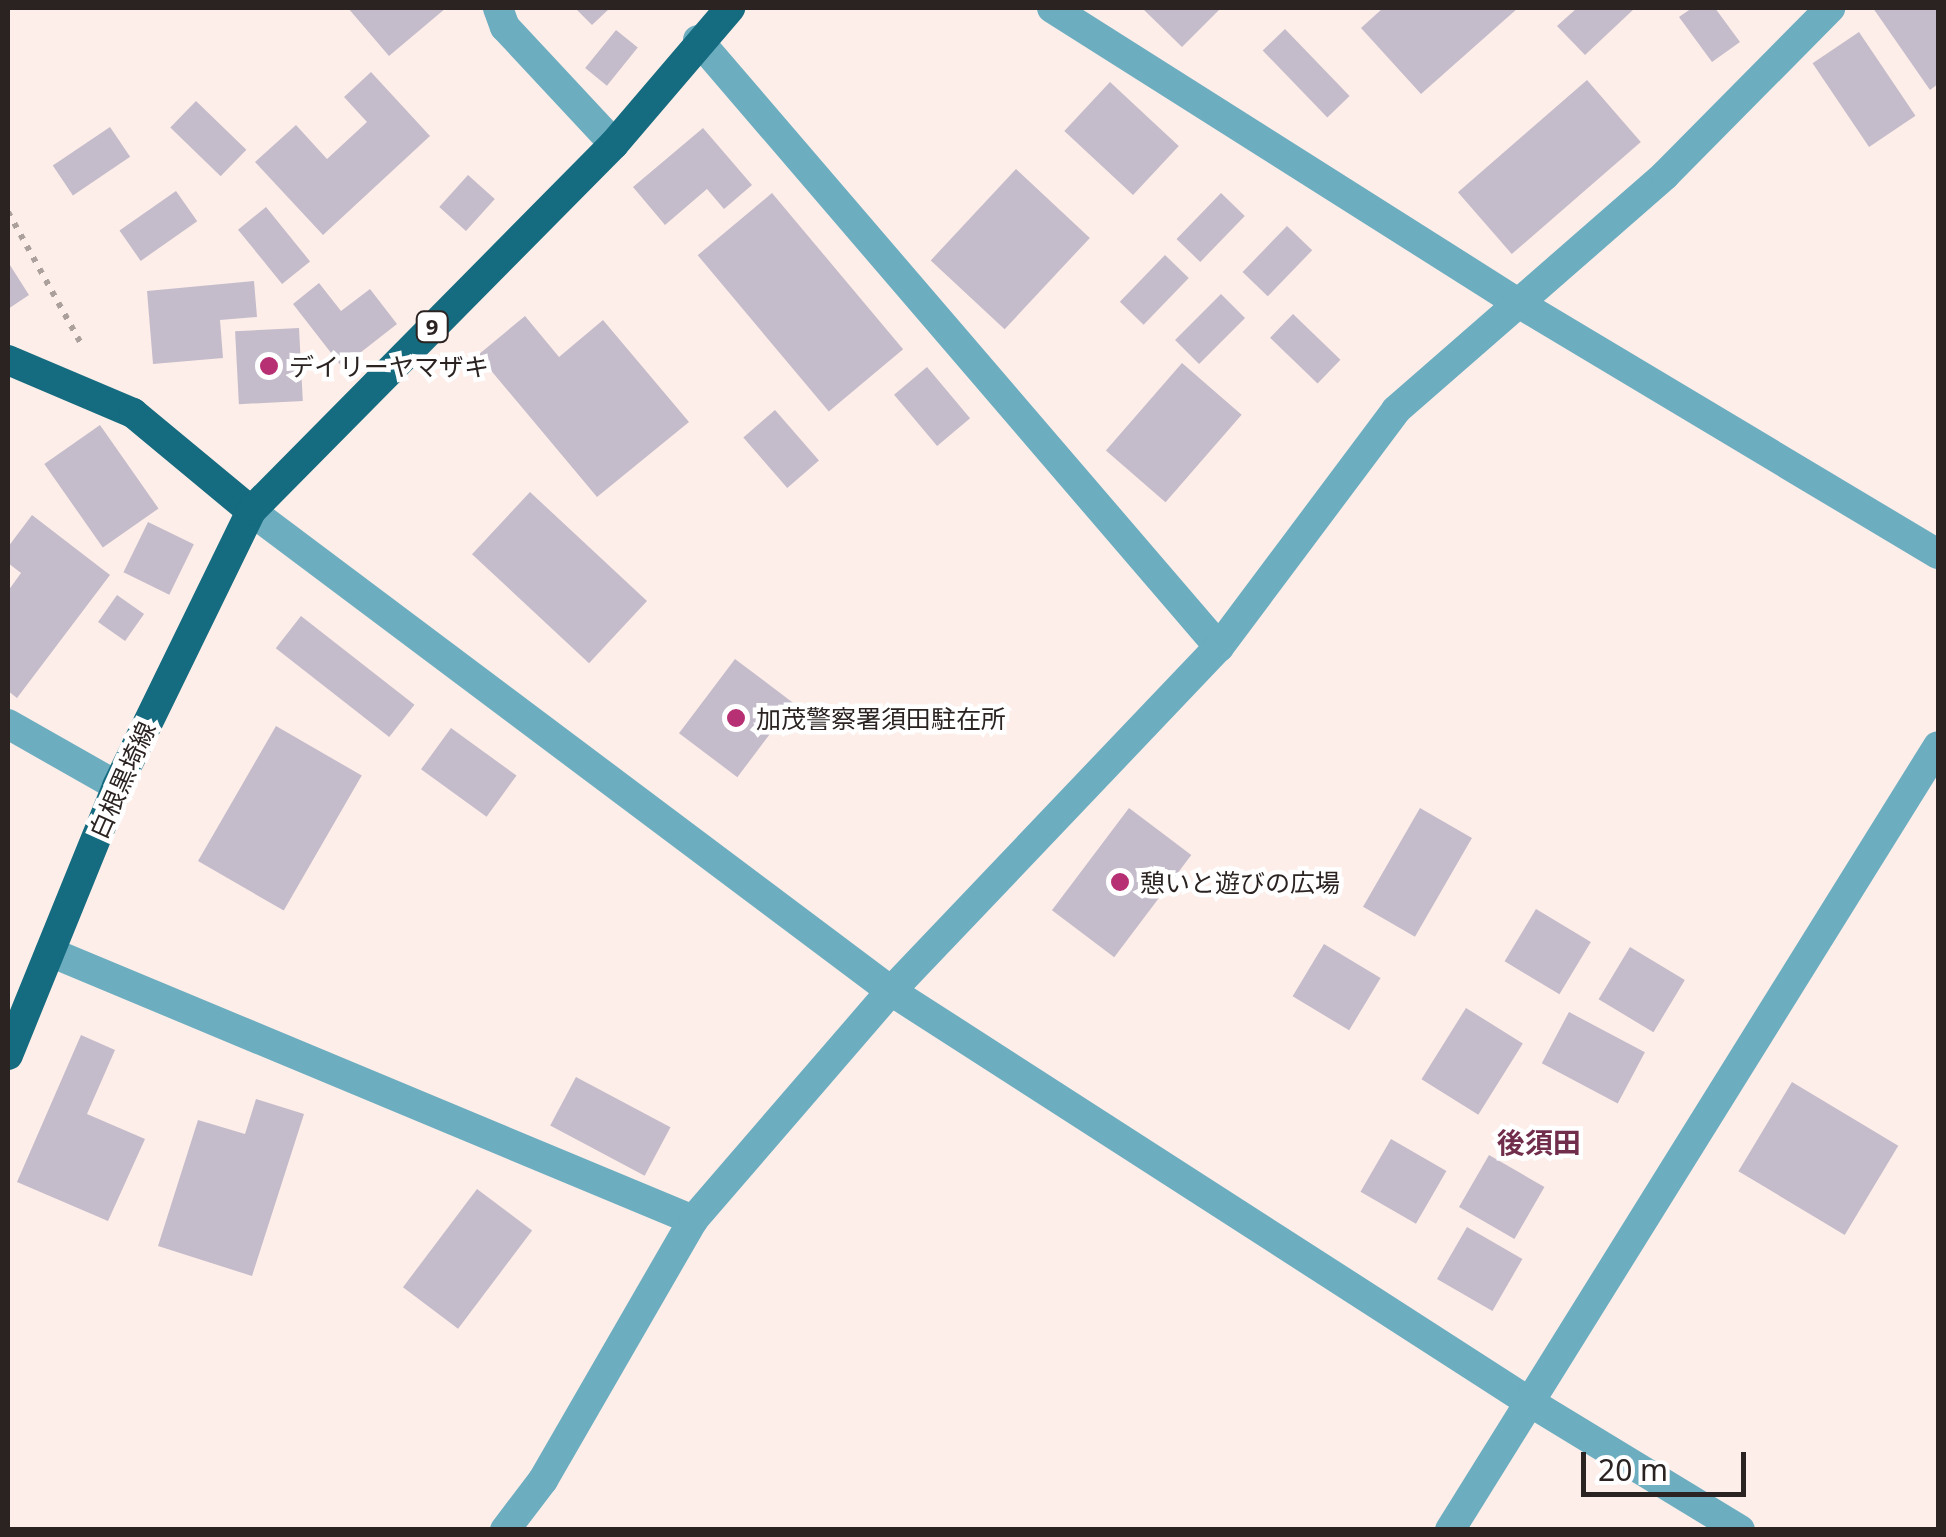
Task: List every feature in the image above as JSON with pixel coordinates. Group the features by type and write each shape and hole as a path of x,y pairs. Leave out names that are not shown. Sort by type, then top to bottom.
{"main road":[{"name":"9","path":"251,511 614,144 698,40 730,8"},
{"path":"8,360 133,413 251,511"},
{"name":"白根黒埼線","path":"8,1055 117,786 251,511"}],"street":[{"path":"498,8 505,27 614,144"},
{"path":"1052,8 1514,302 1938,554"},
{"path":"505,1530 543,1480 693,1220 890,991 1219,647 1396,410 1514,302 1665,174 1830,8"},
{"path":"698,40 1219,647"},
{"path":"251,511 890,991 1528,1401 1740,1530"},
{"path":"8,724 117,786"},
{"path":"1450,1530 1938,746"},
{"path":"50,952 693,1220"}],"path":[{"path":"8,212 92,363 88,394"}],"building":[{"path":"348,8 446,8 389,56"},
{"path":"575,8 610,8 592,25"},
{"path":"1142,8 1221,8 1182,47"},
{"path":"1383,8 1518,8 1421,94 1361,28"},
{"path":"1577,8 1635,8 1585,55 1557,26"},
{"path":"1692,8 1715,8 1740,42 1712,62 1679,17"},
{"path":"1873,8 1938,8 1938,84 1930,90"},
{"path":"1285,29 1350,96 1327,117 1263,51"},
{"path":"616,30 638,48 607,86 585,68"},
{"path":"1859,32 1915,116 1869,147 1813,63"},
{"path":"371,72 430,136 323,235 255,162 296,125 327,159 367,122 344,97"},
{"path":"1587,80 1641,142 1512,254 1458,192"},
{"path":"1110,82 1179,146 1133,195 1064,131"},
{"path":"196,101 246,150 221,176 170,128"},
{"path":"110,127 130,157 73,195 53,166"},
{"path":"703,128 752,185 724,209 707,189 665,225 633,187"},
{"path":"1016,169 1090,238 1005,329 931,260"},
{"path":"468,175 495,199 466,231 439,207"},
{"path":"176,191 197,221 141,261 119,231"},
{"path":"772,193 903,349 829,412 698,255"},
{"path":"1221,193 1245,216 1200,262 1177,239"},
{"path":"266,207 310,261 282,284 238,230"},
{"path":"1287,226 1312,250 1268,296 1243,272"},
{"path":"1165,255 1189,278 1144,325 1120,302"},
{"path":"8,262 29,295 8,309"},
{"path":"254,281 257,317 220,320 223,358 153,364 147,291"},
{"path":"319,283 341,311 370,289 397,324 342,367 293,304"},
{"path":"1221,294 1245,318 1199,364 1175,340"},
{"path":"1293,314 1340,360 1318,384 1270,338"},
{"path":"525,316 559,357 603,320 689,422 597,497 478,355"},
{"name":"デイリーヤマザキ","path":"299,328 303,401 239,404 235,331"},
{"path":"1182,363 1242,415 1166,502 1106,451"},
{"path":"927,367 970,418 937,446 894,395"},
{"path":"775,410 819,461 787,488 743,438"},
{"path":"100,425 159,509 103,548 44,464"},
{"path":"530,492 647,601 589,663 472,554"},
{"path":"32,515 110,575 17,698 8,691 8,591 21,573 8,563 8,547"},
{"path":"148,522 194,544 169,595 123,572"},
{"path":"117,595 144,614 125,641 98,622"},
{"path":"301,616 414,705 389,737 276,648"},
{"name":"加茂警察署須田駐在所","path":"735,659 793,703 737,777 679,733"},
{"path":"276,726 362,776 284,911 198,861"},
{"path":"451,728 517,776 487,817 421,769"},
{"name":"憩いと遊びの広場","path":"1129,808 1191,855 1114,957 1052,910"},
{"path":"1420,808 1472,838 1415,937 1363,907"},
{"path":"1536,909 1591,942 1559,994 1505,961"},
{"path":"1324,944 1381,978 1349,1030 1293,996"},
{"path":"1630,947 1685,980 1653,1032 1599,999"},
{"path":"1466,1008 1523,1044 1478,1115 1421,1079"},
{"path":"1569,1012 1645,1052 1618,1104 1542,1063"},
{"path":"81,1035 115,1050 87,1114 145,1139 108,1221 17,1182"},
{"path":"576,1077 670,1127 645,1176 550,1126"},
{"path":"1792,1082 1898,1146 1845,1235 1738,1171"},
{"path":"256,1099 304,1114 252,1276 158,1246 198,1120 245,1134"},
{"path":"1391,1139 1446,1171 1416,1224 1360,1192"},
{"path":"1489,1155 1544,1187 1514,1239 1459,1207"},
{"path":"477,1189 532,1231 458,1329 403,1287"},
{"path":"1467,1227 1522,1259 1492,1311 1437,1279"}],"place":[{"name":"デイリーヤマザキ","path":"269,366"},
{"name":"加茂警察署須田駐在所","path":"736,718"},
{"name":"憩いと遊びの広場","path":"1120,882"}],"district":[{"name":"後須田","path":"1539,1142"}]}
